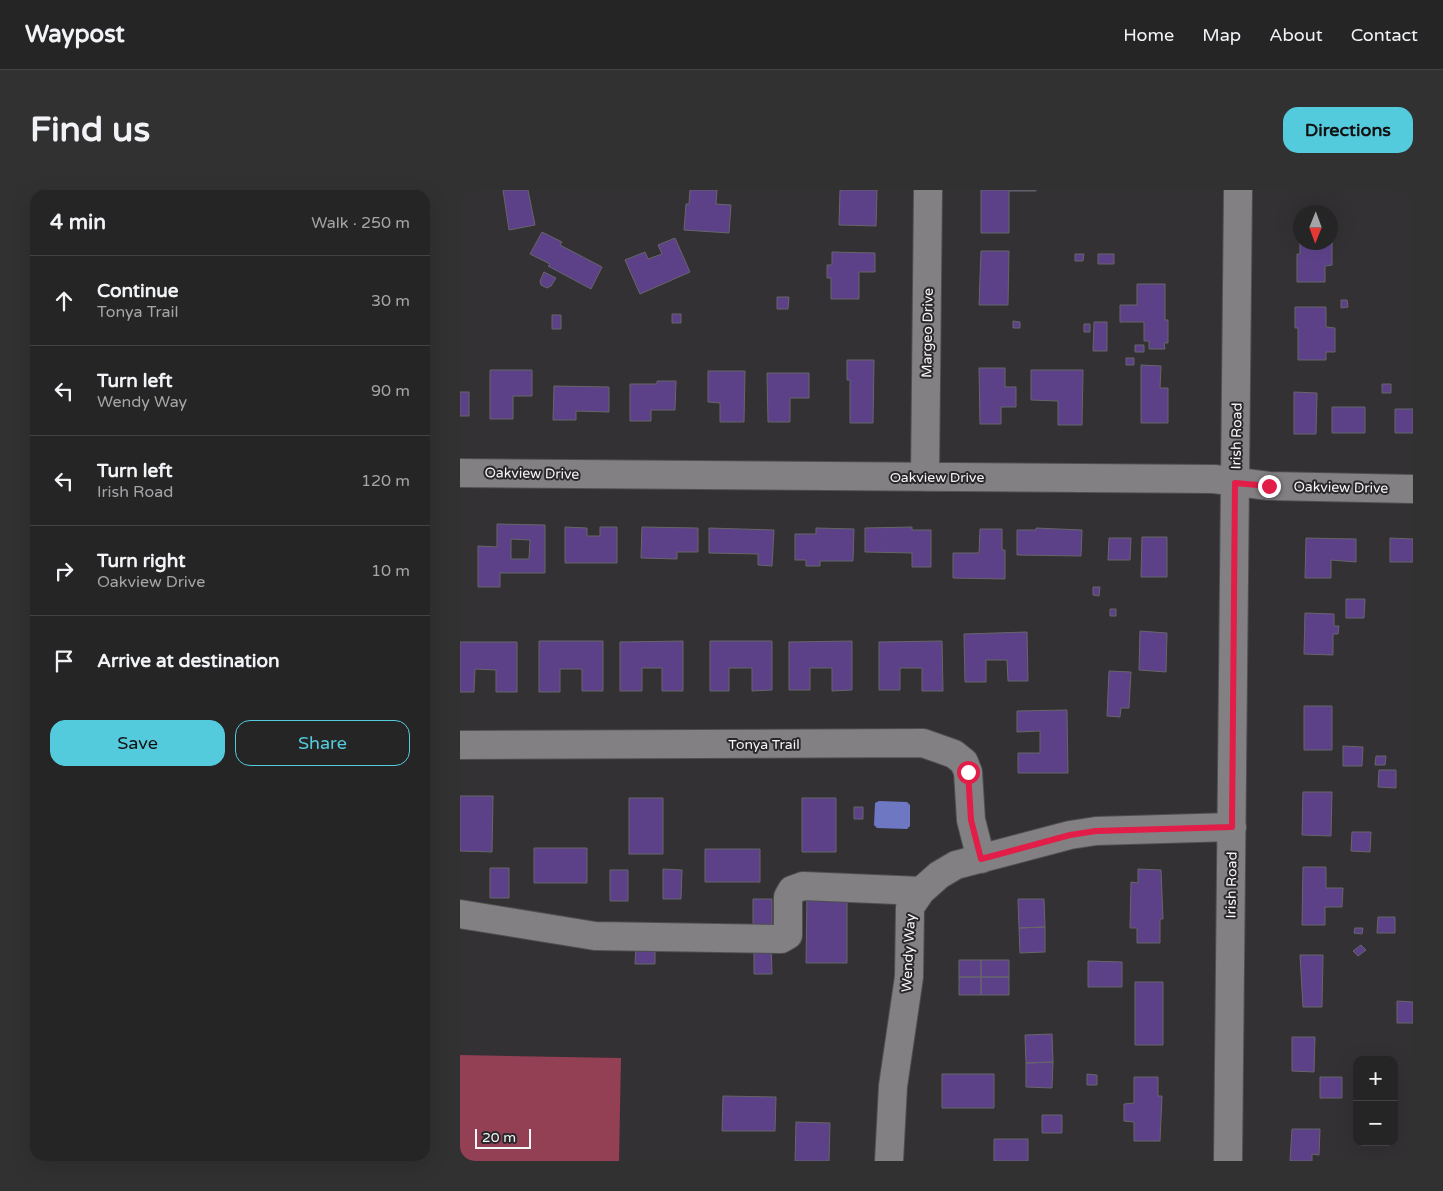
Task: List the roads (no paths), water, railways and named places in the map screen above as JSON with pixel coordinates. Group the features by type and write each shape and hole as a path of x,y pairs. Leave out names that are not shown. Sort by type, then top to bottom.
{"street":[{"name":"Margeo Drive","path":"925,477 928,190"},
{"name":"Irish Road","path":"1228,1161 1238,190"},
{"name":"Oakview Drive","path":"460,473 1214,479 1269,486 1413,489"},
{"name":"Tonya Trail","path":"460,745 923,743 954,754 964,762 968,772 971,820 981,859"},
{"name":"Wendy Way","path":"889,1161 893,1086 908,977 910,907 921,891 939,875 956,865 1070,835 1096,831 1232,827"},
{"path":"460,914 595,936 647,939 781,939 788,935 788,897 792,890 803,886 921,891"}],"water":[{"path":"879,801 907,802 910,805 910,826 907,829 877,828 874,825 875,803"}]}
